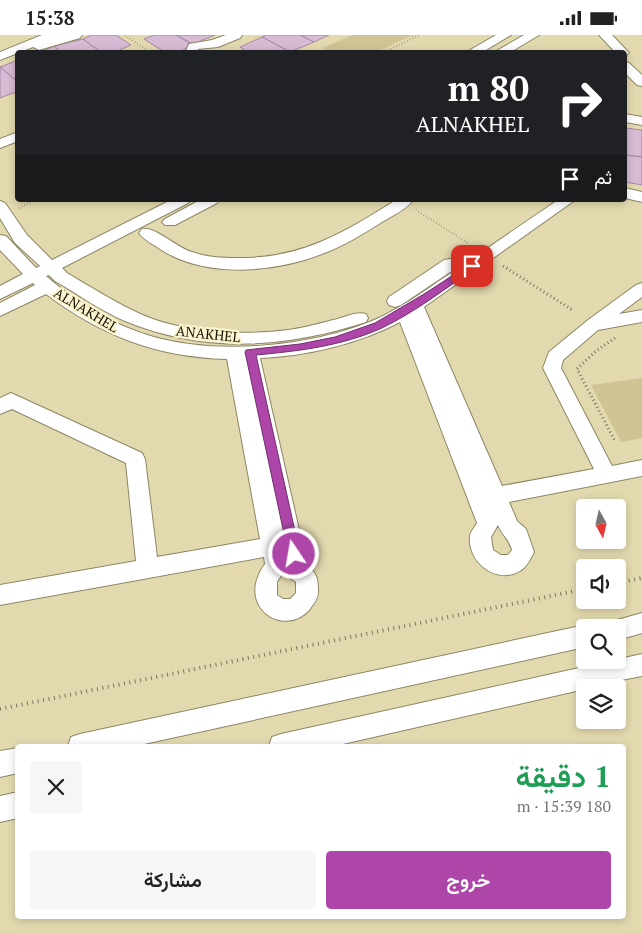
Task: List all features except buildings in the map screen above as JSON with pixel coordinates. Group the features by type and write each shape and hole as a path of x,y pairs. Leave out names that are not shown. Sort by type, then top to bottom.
{"street":[{"path":"0,56 52,35"},
{"path":"31,50 57,39 76,35"},
{"path":"471,35 493,39 504,50"},
{"path":"507,50 533,35"},
{"path":"594,35 608,50"},
{"path":"605,35 621,50"},
{"path":"192,50 193,47 204,44 214,44 240,37"},
{"path":"217,50 240,37"},
{"path":"475,50 493,39"},
{"path":"0,62 15,56"},
{"path":"627,56 642,70"},
{"path":"627,68 642,82"},
{"path":"627,111 642,114"},
{"path":"627,118 642,121"},
{"path":"0,135 15,128"},
{"path":"0,144 15,137"},
{"path":"627,193 642,197"},
{"path":"0,310 49,277 180,202"},
{"path":"0,293 49,277 147,233 208,202"},
{"path":"147,233 180,254 206,261 244,264 315,252 341,239 402,202"},
{"name":"ANAKHEL","path":"0,206 49,277 129,316 171,331 196,336 237,338 287,336 335,326 366,316 399,299 542,202"},
{"name":"ALNAKHEL","path":"0,240 11,254 49,277 66,301 111,327 152,344 199,351 242,352 300,347 336,340 378,325 410,307 565,202"},
{"path":"607,475 552,368 555,357 594,324 642,289"},
{"path":"410,307 496,496 508,527 519,535 522,552 514,564 498,565 484,555 480,536 488,524 410,307"},
{"path":"594,324 642,316"},
{"path":"242,352 297,569 307,577 307,596 296,609 279,610 266,599 266,580 276,566 242,352"},
{"path":"0,407 11,400 135,459 148,569"},
{"path":"496,496 642,468"},
{"path":"0,595 272,546"},
{"path":"626,627 642,623"},
{"path":"89,744 576,638"},
{"path":"290,744 642,665"},
{"path":"0,764 15,761"},
{"path":"0,809 15,806"}],"path":[{"path":"125,35 147,50"},
{"path":"389,50 419,35"},
{"path":"16,209 31,202"},
{"path":"406,202 468,243"},
{"path":"503,266 574,311"},
{"path":"615,441 577,369 596,351 616,338"},
{"path":"626,581 642,578"},
{"path":"0,709 576,591"}],"shaded area":[{"path":"0,35 642,35 642,934 0,934"},
{"path":"352,35 413,35 380,50 327,50 323,48"},
{"path":"642,378 642,438 621,442 591,385"}],"route":[{"path":"294,554 250,352 300,347 336,340 378,325 427,297 472,266"}]}
